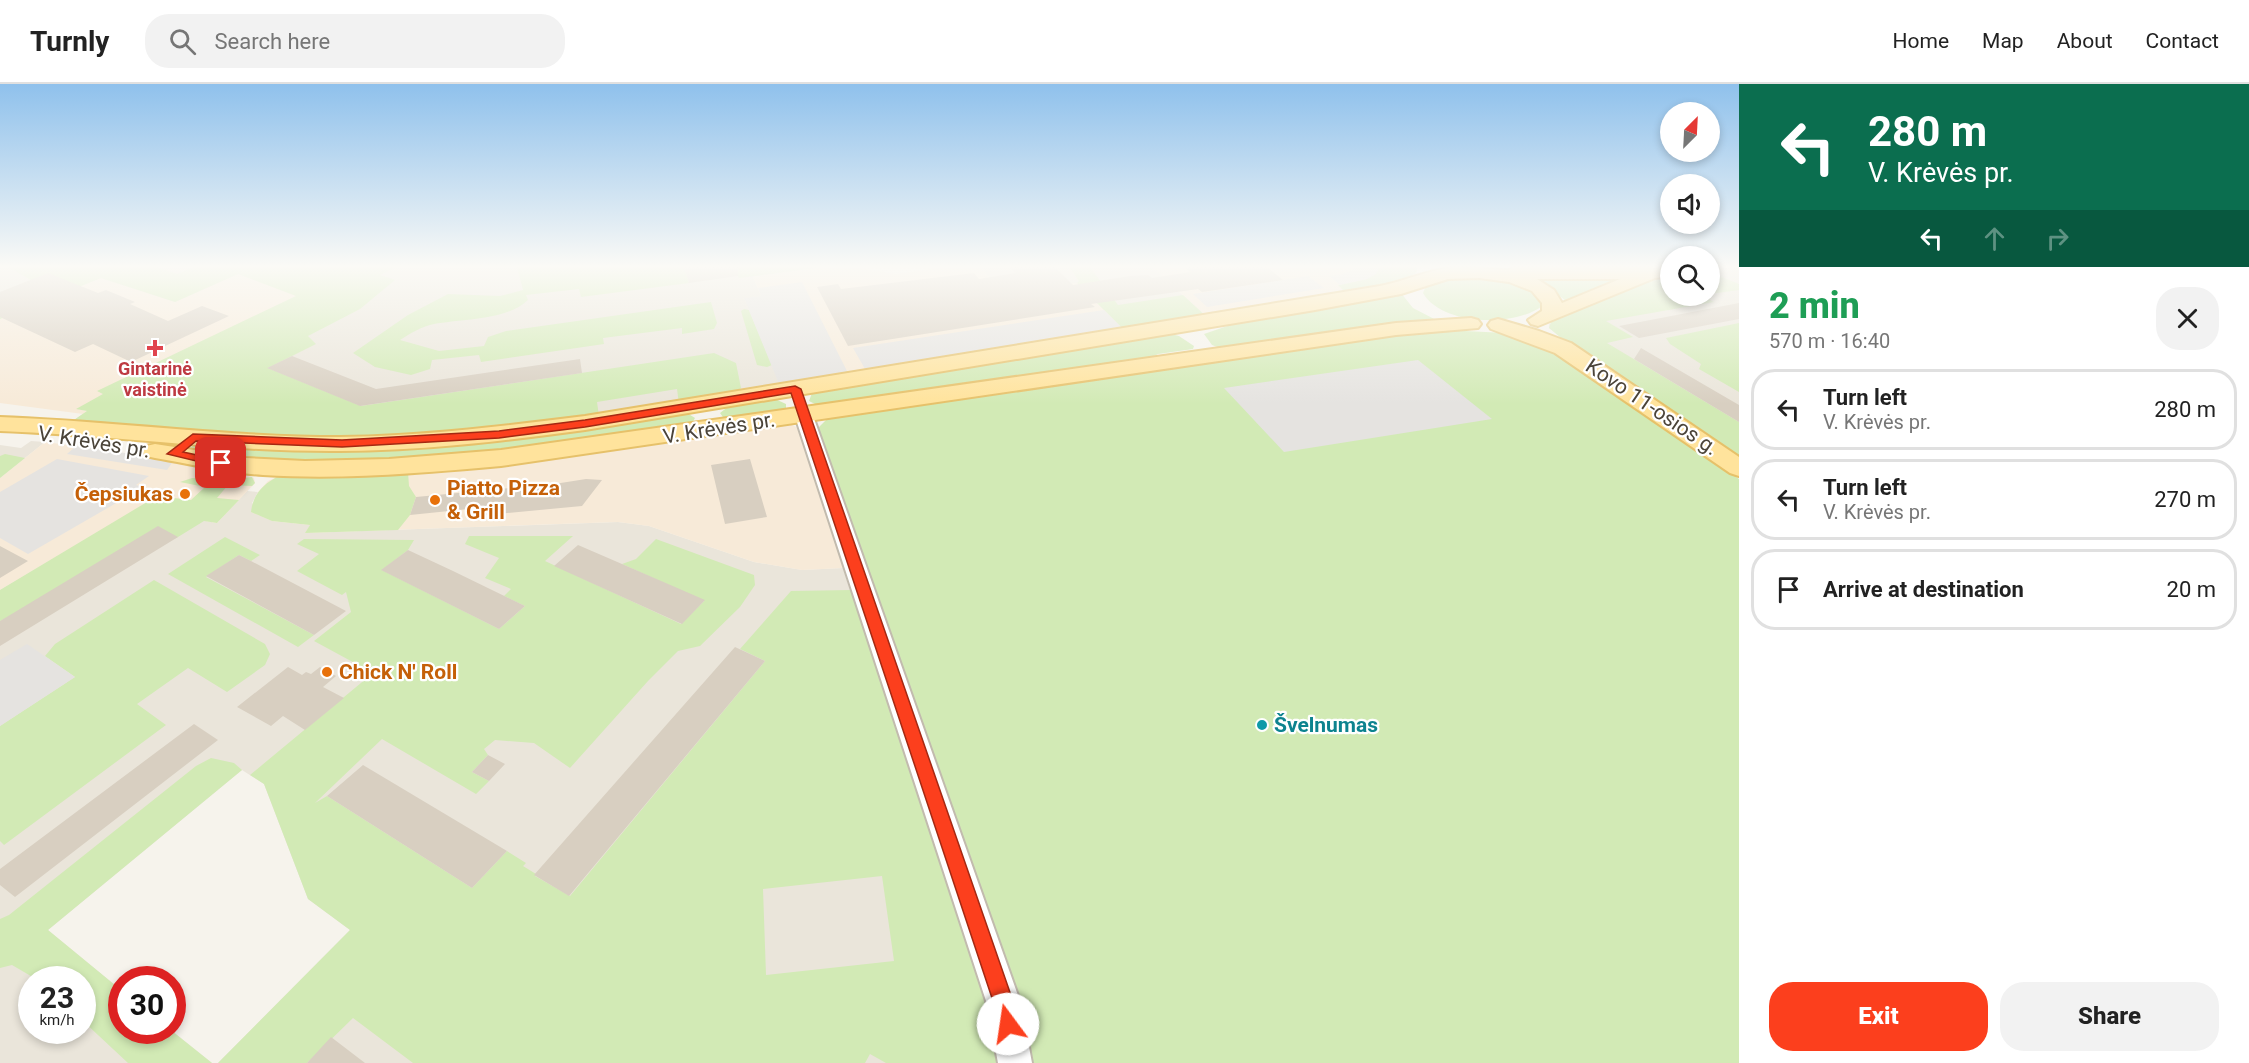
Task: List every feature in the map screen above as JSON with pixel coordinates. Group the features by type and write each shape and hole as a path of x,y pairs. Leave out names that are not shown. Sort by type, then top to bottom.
{"main road":[{"name":"V. Krėvės pr.","path":"1,424 59,426 193,438 342,444 427,440 544,429 1267,313"},
{"path":"1441,313 1445,317 1471,324 1498,326 1546,317 1556,313"},
{"name":"Kovo 11-osios g.","path":"1550,313 1546,317 1545,330 1563,348"},
{"path":"1203,323 1200,333 1202,339 1215,349 1231,353"},
{"name":"V. Krėvės pr.","path":"1,424 61,439 221,463 276,468 413,466 556,452 1396,329 1471,324"},
{"name":"Kovo 11-osios g.","path":"1498,326 1532,335 1563,348 1658,410 1739,468"},
{"path":"1162,330 1194,340 1198,346 1193,359"},
{"path":"795,389 804,416"},
{"path":"706,404 712,429"},
{"path":"173,454 193,438"}],"street":[{"path":"804,416 1004,1004 1015,1063"}],"shaded area":[{"path":"0,313 16,313 0,319"},
{"path":"16,313 262,313 98,391 103,394 78,409 87,411 83,414 0,403 0,319"},
{"path":"97,313 765,313 781,387 599,416 439,434 362,437 74,420 87,411"},
{"path":"750,313 1107,313 1122,328 781,387"},
{"path":"750,313 818,313 848,373 779,384"},
{"path":"1086,313 1107,313 1122,328 865,369 853,348"},
{"path":"1093,313 1202,313 1208,318 1127,330"},
{"path":"1202,313 1235,313 1208,318"},
{"path":"1576,313 1739,313 1739,458 1549,328 1549,324"},
{"path":"1418,360 1492,419 1284,452 1224,388"},
{"path":"788,423 800,429 843,568 802,570 754,562 649,526 618,522 305,533 310,525 272,521 251,512 258,492 268,481 279,476 587,452 724,436"},
{"path":"31,441 45,442 0,478 0,445 21,448"},
{"path":"45,442 76,446 68,454 174,460 249,476 254,478 255,483 217,523 137,509 0,590 0,478"},
{"path":"76,446 174,460 167,470 67,454"},
{"path":"57,459 149,476 136,485 144,487 28,554 0,538 0,492"},
{"path":"247,491 258,492 252,503 272,521 311,525 306,533 618,522 649,526 754,562 802,570 843,568 999,1063 218,1063 350,930 308,899 264,784 242,770 48,930 92,966 18,966 18,1044 96,1044 96,969 108,979 108,1044 186,1042 212,1063 0,1063 0,590 137,508 217,523"},
{"path":"27,644 75,677 0,726 0,660"}],"green space":[{"path":"0,313 16,313 0,319"},
{"path":"261,313 353,313 308,336 316,344 268,368 361,406 714,353 736,363 741,388 734,395 679,404 677,389 597,402 599,416 554,422 464,431 328,437 237,435 74,420 87,411 76,409 103,394 97,391"},
{"path":"412,313 504,313 484,318 430,325 400,340 439,351 484,346 488,337 506,331 635,313 714,313 717,323 714,329 682,334 682,328 603,338 604,344 481,362 479,355 432,360 430,369 411,375 375,367 353,353"},
{"path":"741,313 750,313 772,365 767,367 757,365"},
{"path":"1107,313 1202,313 1208,318 1122,328"},
{"path":"1291,313 1422,313 1440,322 1223,349 1212,345 1204,334 1239,322"},
{"path":"1448,313 1531,313 1497,320 1462,317"},
{"path":"1568,313 1653,313 1606,321 1633,337 1607,343 1739,422 1739,458 1572,347 1549,328 1552,319"},
{"path":"1739,323 1739,392 1699,369 1701,364 1670,344 1666,338"},
{"path":"1445,330 1506,333 1545,344 1668,426 1739,479 1739,1063 1028,1063 816,430 828,418 1385,335"},
{"path":"1167,333 1179,336 1194,346 1193,349 1158,354 1148,359 821,407 809,401 812,393 832,387"},
{"path":"773,398 786,404 786,409 780,414 725,420 720,413 729,406"},
{"path":"687,413 695,418 691,425 431,459 326,463 274,461 220,456 189,448 196,444 302,449"},
{"path":"5,454 25,458 0,478 0,456"},
{"path":"408,472 409,486 416,497 410,515 398,530 305,533 310,525 272,521 251,512 260,490 279,476"},
{"path":"252,477 255,483 252,486 228,485 217,498 239,500 217,523 204,521 178,537 0,621 0,590 157,496 191,500 205,487 180,482 192,478 226,480"},
{"path":"469,536 573,536 545,561 681,624 704,601 622,564 636,559 656,539 754,575 755,585 740,607 700,646 678,651 570,768 534,743 495,740 484,749 488,755 472,772 489,781 476,794 382,739 315,803 327,796 472,888 507,851 526,863 523,866 536,874 535,876 570,896 765,661 740,649 791,591 851,590 994,1004 999,1063 886,1063 870,1054 865,1063 413,1063 353,1018 307,1063 218,1063 350,930 308,899 264,784 250,775 373,673 314,641 351,612 346,592 342,595 297,571 319,554 297,544 304,539 414,540 408,550 382,570 499,629 525,606 504,596 511,589 485,578 499,558 465,544","holes":["882,876 894,961 766,975 763,889"]},
{"path":"225,537 260,555 251,561 239,555 206,577 314,635 298,647 168,574"},
{"path":"154,580 265,644 270,654 265,665 227,692 188,668 137,704 166,725 4,845 0,841 0,726 75,677 45,656 55,644"},
{"path":"211,758 234,763 242,770 48,930 92,966 18,966 18,968 12,965 0,968 0,919 9,915 196,766"},
{"path":"96,969 108,979 108,1044 186,1042 212,1063 128,1063 96,1033"}],"building":[{"path":"0,313 149,313 168,321 187,313 220,313 229,316 131,362 93,344 75,352 0,317"},
{"path":"830,313 1059,313 848,346"},
{"path":"1688,313 1739,313 1739,319 1639,338 1619,326"},
{"path":"1641,348 1739,405 1739,422 1634,359"},
{"path":"292,356 376,389 580,359 582,373 360,406 267,368"},
{"path":"750,459 767,517 725,524 711,465"},
{"path":"586,479 602,480 582,506 486,515 488,507 410,515 416,497 511,488 510,491"},
{"path":"158,526 178,537 0,646 0,621"},
{"path":"578,545 705,600 682,624 554,566"},
{"path":"0,546 28,561 0,578"},
{"path":"408,550 525,606 499,629 381,570"},
{"path":"239,555 346,611 314,635 206,576"},
{"path":"735,647 765,661 569,896 534,875"},
{"path":"288,667 302,675 306,672 311,674 320,667 336,676 323,687 344,698 305,730 283,716 271,726 237,707"},
{"path":"194,724 218,740 15,897 0,885 0,869"},
{"path":"488,755 505,764 489,781 472,772"},
{"path":"363,765 507,851 472,888 327,796"},
{"path":"331,1037 365,1063 307,1063"}],"place":[{"name":"Gintarinė vaistinė","path":"155,348"},
{"name":"Čepsiukas","path":"185,494"},
{"name":"Piatto Pizza & Grill","path":"435,500"},
{"name":"Chick N' Roll","path":"327,672"},
{"name":"Švelnumas","path":"1262,725"}],"route":[{"path":"221,463 173,454 193,438 270,443 342,444 499,435 795,389 1004,1004 1008,1024"}]}
